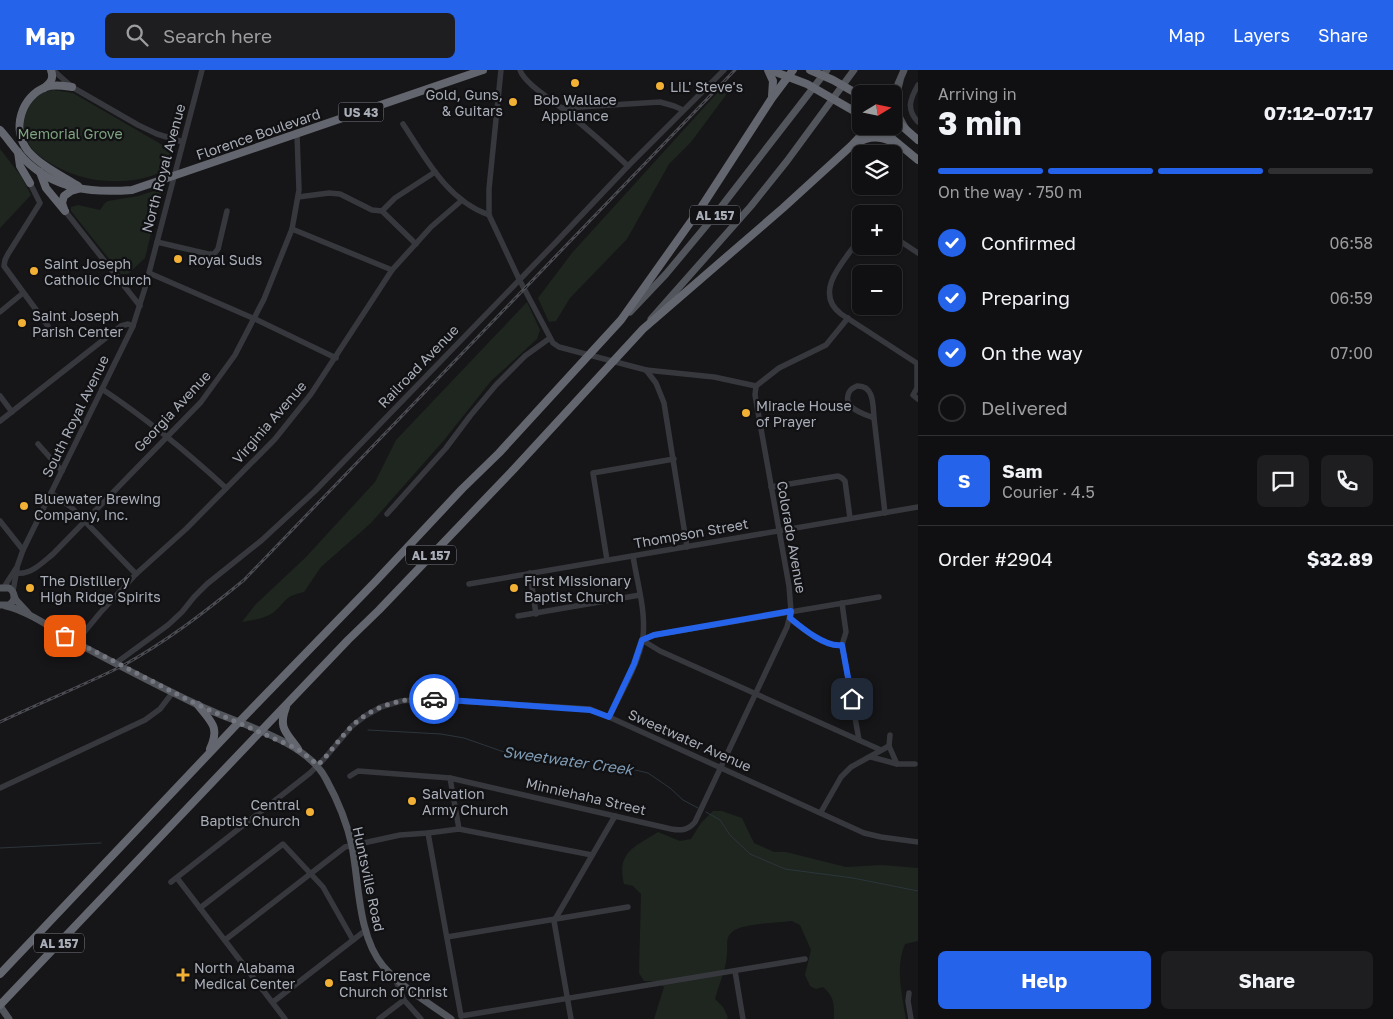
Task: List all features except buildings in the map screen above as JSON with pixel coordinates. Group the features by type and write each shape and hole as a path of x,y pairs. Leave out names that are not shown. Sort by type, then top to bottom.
{"highway":[{"path":"52,70 51,82 30,98 23,108 19,124 22,141 28,151 46,166 81,189"},
{"name":"Florence Boulevard","path":"40,172 62,184 81,189 107,192 132,190 483,70"},
{"path":"772,98 774,88 769,70 790,73 852,110"},
{"path":"810,70 852,91"},
{"path":"621,320 702,206 790,73"},
{"path":"44,88 56,86 72,87"},
{"path":"902,126 918,140"},
{"name":"US 43","path":"0,130 18,152 40,172"},
{"path":"643,329 783,208 861,135"},
{"path":"888,135 918,160"},
{"path":"851,146 864,139 877,137 898,143"},
{"path":"18,152 20,166 30,183"},
{"path":"30,183 33,176 40,172 46,188 64,211"},
{"path":"64,211 62,203 67,192 81,189"},
{"name":"AL 157","path":"0,974 206,756 374,583 462,489 499,453 621,320"},
{"name":"AL 157","path":"0,1005 288,702 514,469 643,329"},
{"path":"288,702 282,722 283,729 298,749"},
{"path":"198,705 214,728 216,736 206,756"}],"main road":[{"name":"AL 157","path":"621,320 666,274 738,186 827,70"},
{"name":"AL 157","path":"643,329 751,206 787,161 854,70"},
{"path":"898,85 904,70"},
{"path":"900,81 894,105 896,112 908,131"},
{"path":"2,588 9,588 14,594 11,604 2,606"},
{"name":"Huntsville Road","path":"14,594 16,600 32,617"},
{"name":"Huntsville Road","path":"2,606 32,617 198,705 298,749 318,765 336,801 351,845 370,945 394,977 452,1019"},
{"path":"0,1005 9,1019"}],"street":[{"path":"52,70 72,87 144,128 183,142"},
{"name":"North Royal Avenue","path":"149,272 202,70"},
{"path":"501,70 489,189 489,215 519,279 553,343 646,370 714,377 756,386 779,368 826,345 848,318"},
{"path":"520,70 521,74 628,166"},
{"name":"Railroad Avenue","path":"116,663 168,625 207,584 262,540 294,511 628,166 724,70"},
{"path":"918,85 912,96 910,108 918,122"},
{"path":"562,108 660,102 683,110"},
{"path":"403,124 435,172 461,201 489,215"},
{"name":"Georgia Avenue","path":"17,570 26,573 40,564 84,521 201,402 235,355 255,319 292,229 300,178 297,134"},
{"path":"382,212 395,198 435,172"},
{"path":"30,183 40,203 8,254 4,266 48,326"},
{"path":"298,197 329,193 340,194 372,210 382,212 416,244"},
{"name":"Virginia Avenue","path":"76,642 136,574 186,529 275,439 312,394 392,270 431,227 461,201"},
{"path":"64,211 140,306"},
{"path":"157,242 214,254 218,249 228,211"},
{"path":"292,229 392,270"},
{"path":"902,242 918,253"},
{"path":"852,250 834,275 829,289 831,304 835,309 917,364 917,388 913,395 918,399"},
{"path":"149,272 255,319 336,358"},
{"name":"South Royal Avenue","path":"14,594 17,570 23,550 133,326 149,272"},
{"path":"128,291 137,292 145,288"},
{"path":"0,312 23,293"},
{"path":"0,421 122,326 128,324 133,326"},
{"path":"387,514 446,448 496,385 525,356 550,338"},
{"path":"646,370 662,394 687,547"},
{"name":"Colorado Avenue","path":"695,822 790,618 791,611 755,395 756,386"},
{"path":"874,418 850,406 848,398 850,390 861,386 868,389 872,396 885,513"},
{"path":"102,389 133,409 168,436 226,488"},
{"path":"0,396 12,412"},
{"path":"38,444 62,470"},
{"path":"608,560 593,473 674,459"},
{"path":"771,487 838,476 845,481 850,518"},
{"path":"51,493 71,507 136,574"},
{"name":"Thompson Street","path":"469,584 918,507"},
{"path":"0,521 23,550"},
{"path":"609,717 634,664 642,640 643,625 640,595 633,556"},
{"name":"South Royal Avenue","path":"2,588 17,570"},
{"path":"530,573 536,614"},
{"path":"518,616 640,595"},
{"path":"642,640 654,635 879,597"},
{"path":"842,603 846,632 842,645 859,740"},
{"path":"790,618 812,634 834,645 842,645"},
{"path":"642,640 660,651 881,750"},
{"path":"0,788 145,720 160,709 173,692"},
{"name":"Sweetwater Avenue","path":"171,882 318,765 352,726 365,716 381,707 401,701 424,699 539,705 590,710 869,835 918,842"},
{"path":"890,735 889,746 896,764"},
{"path":"821,812 841,777 851,768 889,746"},
{"path":"871,757 896,764 915,764"},
{"name":"Minniehaha Street","path":"350,776 358,772 450,778 676,830 690,828 695,822"},
{"path":"450,778 459,829"},
{"path":"571,1019 554,921 615,816"},
{"path":"224,940 345,847 351,845 400,835 459,829 592,855"},
{"path":"428,833 461,1017 805,959"},
{"path":"200,908 283,844 323,887 353,940"},
{"path":"177,878 285,1019"},
{"path":"447,937 554,921 628,907"},
{"path":"273,1002 366,930"},
{"path":"735,971 743,1019"},
{"path":"394,977 404,1000 420,1019"},
{"path":"909,993 908,1001 911,1019"},
{"path":"379,1019 404,1000"}],"green space":[{"path":"724,89 726,95 691,142 669,164 627,239 570,298 556,321 549,322 538,298 572,253 718,92"},
{"name":"Memorial Grove","path":"53,90 73,93 171,150 173,153 169,169 136,180 102,181 73,174 45,160 35,152 26,138 24,129 25,112 34,98 42,93"},
{"path":"0,149 21,176 31,195 0,228"},
{"path":"157,190 161,193 145,258 128,274 121,274 71,211 71,207 78,205 100,210 108,201 138,196"},
{"path":"527,302 540,330 537,339 491,381 445,439 371,523 321,567 304,592 289,597 274,612 267,616 242,622 255,605 306,557 375,482 396,440"},
{"path":"713,811 722,811 742,818 754,843 774,852 786,852 846,867 882,865 918,868 918,941 905,944 900,962 900,981 906,1019 834,1019 834,1005 830,994 823,987 816,989 810,986 805,975 811,950 800,925 792,921 744,927 730,934 725,965 715,999 723,1007 728,1017 727,1019 654,1019 664,987 656,981 644,981 639,973 641,894 633,886 624,884 623,864 629,852 658,832 680,841 691,839 701,823"}],"waterway":[{"name":"Sweetwater Creek","path":"368,730 441,734 464,738 504,752 585,759 648,773 670,788 683,800 698,808"},
{"name":"Sweetwater Creek","path":"706,812 720,820 730,835 750,854 785,869 853,878 918,891"},
{"name":"Sweetwater Creek","path":"0,848 101,843"}],"railway":[{"path":"0,722 138,657 185,626 244,580 735,70"}],"way so far":[{"path":"65,636 198,705 298,749 318,765 352,726 372,711 401,701 434,699"}],"place":[{"name":"Bob Wallace Appliance","path":"575,83"},
{"name":"LiL' Steve's","path":"660,86"},
{"name":"Gold, Guns, & Guitars","path":"513,102"},
{"name":"Royal Suds","path":"178,259"},
{"name":"Saint Joseph Catholic Church","path":"34,271"},
{"name":"Saint Joseph Parish Center","path":"22,323"},
{"name":"Miracle House of Prayer","path":"746,413"},
{"name":"Bluewater Brewing Company, Inc.","path":"24,506"},
{"name":"The Distillery High Ridge Spirits","path":"30,588"},
{"name":"First Missionary Baptist Church","path":"514,588"},
{"name":"Salvation Army Church","path":"412,801"},
{"name":"Central Baptist Church","path":"310,812"},
{"name":"North Alabama Medical Center","path":"183,975"},
{"name":"East Florence Church of Christ","path":"329,983"}],"route":[{"path":"434,699 590,710 609,717 634,664 642,640 654,635 791,611 790,618 807,631 836,646 842,645 852,699"}]}
